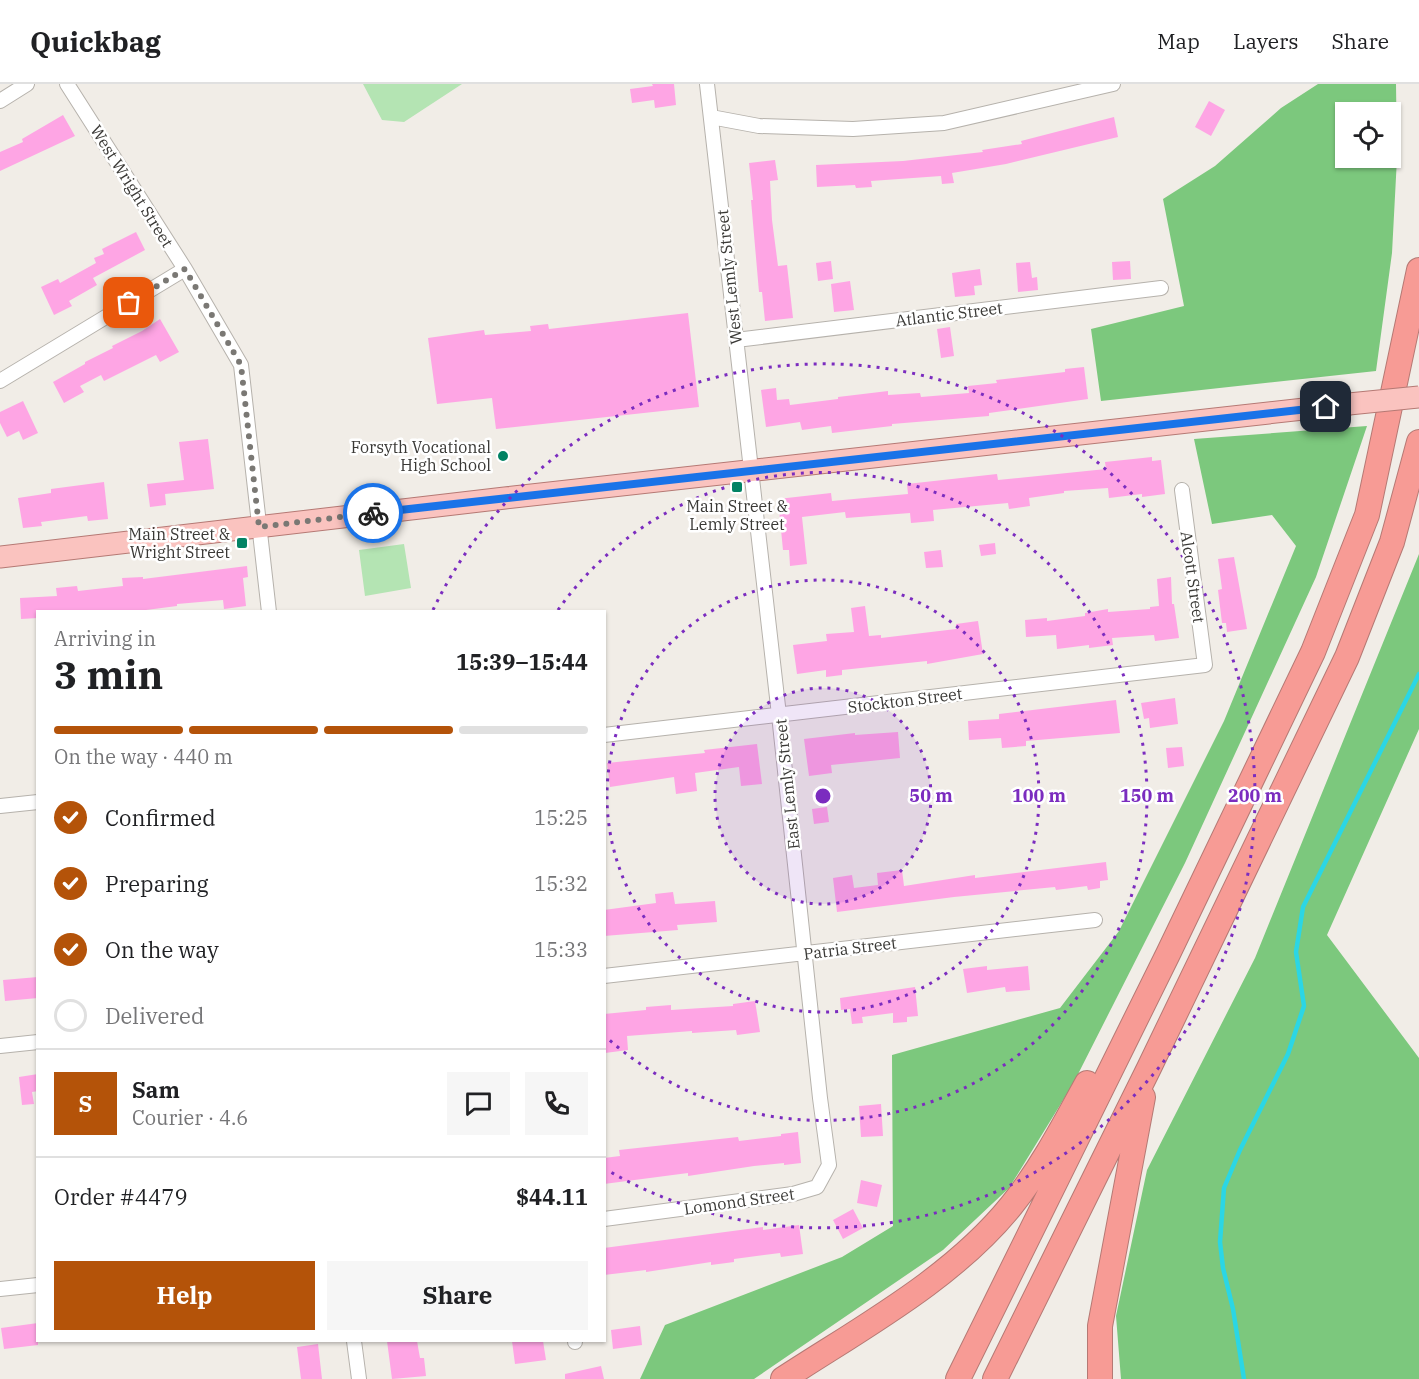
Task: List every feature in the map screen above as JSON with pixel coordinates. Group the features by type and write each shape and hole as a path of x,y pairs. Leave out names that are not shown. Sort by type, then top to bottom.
{"highway":[{"path":"958,1379 1168,954 1313,652 1367,515 1419,270"},
{"path":"995,1379 1149,1068 1347,657 1392,542 1419,442"},
{"path":"783,1379 908,1297 971,1249 1011,1206 1055,1141 1116,1031 1168,954"},
{"path":"1100,1379 1100,1326 1149,1068"}],"main road":[{"path":"0,557 751,470 1419,397"}],"street":[{"path":"0,100 27,84"},
{"name":"West Wright Street","path":"67,84 185,269 241,365 269,610"},
{"name":"West Lemly Street","path":"707,84 751,470"},
{"path":"711,117 759,126 841,128 944,123 1113,84"},
{"path":"0,381 185,269"},
{"name":"Atlantic Street","path":"736,340 1161,288"},
{"name":"East Lemly Street","path":"751,470 820,1098"},
{"name":"Alcott Street","path":"1182,490 1205,664"},
{"name":"Stockton Street","path":"606,735 1205,664"},
{"path":"0,806 36,802"},
{"name":"Patria Street","path":"606,976 1095,920"},
{"path":"0,1047 36,1042"},
{"name":"Lomond Street","path":"606,1219 793,1194 817,1187 829,1165 820,1098"},
{"path":"0,1289 36,1285"},
{"path":"354,1342 359,1379"}],"green space":[{"path":"363,84 462,84 404,122 382,120"},
{"path":"1318,84 1396,84 1396,102 1335,102 1335,168 1396,168 1392,253 1376,371 1101,401 1091,329 1184,306 1163,199 1215,166 1281,108"},
{"path":"1367,426 1316,577 1185,863 1073,1084 1009,1188 943,1250 754,1379 640,1379 665,1325 842,1257 893,1226 892,1055 1060,1008 1119,931 1224,721 1296,546 1272,515 1212,524 1194,439"},
{"path":"404,544 411,588 365,596 359,550"},
{"path":"1419,554 1419,729 1327,935 1419,1058 1419,1379 1121,1379 1116,1316 1147,1170 1255,958"}],"building":[{"path":"652,84 674,84 676,105 655,108 654,100 632,103 630,89 653,86"},
{"path":"1209,101 1225,110 1211,136 1195,127"},
{"path":"63,115 75,136 0,171 0,152 23,142 22,139"},
{"path":"1114,117 1118,137 1006,164 952,173 954,183 942,184 941,176 871,181 872,187 856,188 855,185 817,187 816,165 903,161 983,152 982,150 1022,144 1021,141"},
{"path":"775,160 778,180 770,181 772,220 778,266 787,265 793,318 765,321 762,292 759,292 749,163"},
{"path":"136,232 145,250 93,278 97,285 69,301 72,306 54,315 41,287 58,279 60,283 96,263 94,258 104,254 102,249"},
{"path":"831,261 833,279 818,281 816,263"},
{"path":"1130,261 1131,279 1113,280 1112,262"},
{"path":"1030,262 1032,278 1037,277 1038,290 1018,292 1016,263"},
{"path":"980,269 982,285 974,286 975,295 955,297 952,273"},
{"path":"850,281 854,310 834,312 831,284"},
{"path":"688,313 699,407 496,429 492,398 437,404 428,338 484,330 485,335 531,331 530,326 548,324 549,329"},
{"path":"160,319 179,352 160,362 156,355 104,381 101,375 80,386 84,392 64,403 53,382"},
{"path":"950,327 954,356 941,358 937,329"},
{"path":"1084,367 1088,399 989,413 989,416 892,424 892,426 832,433 831,426 802,430 800,422 766,427 761,390 776,388 777,400 789,399 790,405 888,391 888,395 920,393 921,397 969,393 968,386 997,383 996,380 1065,372 1065,369"},
{"path":"23,401 38,433 23,440 19,431 7,437 0,423 0,412"},
{"path":"208,439 214,489 165,494 166,505 150,507 147,484 184,480 179,442"},
{"path":"1152,457 1152,461 1161,460 1165,494 1109,498 1108,488 1064,491 1064,493 1029,498 1030,506 1009,509 1008,503 933,510 934,521 911,523 910,513 846,518 845,512 802,517 807,564 790,566 789,550 783,550 778,499 831,493 832,501 908,494 907,484 997,474 998,480 1106,469 1105,462"},
{"path":"104,482 108,519 88,521 87,516 41,522 42,526 23,528 18,498 51,493 51,489"},
{"path":"995,543 996,554 981,556 979,545"},
{"path":"941,550 943,567 926,568 924,552"},
{"path":"1234,557 1247,629 1227,632 1226,623 1222,623 1218,590 1222,589 1218,559"},
{"path":"247,566 248,577 243,578 246,606 224,609 223,600 177,604 177,606 146,610 36,610 36,618 21,619 20,598 57,596 56,588 77,586 78,591 123,586 122,578 143,577 143,579"},
{"path":"1171,577 1172,604 1174,604 1179,638 1155,641 1154,635 1112,638 1113,645 1057,649 1056,635 1026,637 1025,620 1047,618 1047,621 1085,616 1085,613 1108,609 1108,612 1150,609 1150,607 1159,606 1157,579"},
{"path":"865,606 869,636 881,635 881,638 956,629 956,624 978,621 983,654 927,664 927,661 842,670 842,675 826,677 826,670 797,674 793,645 827,641 826,634 854,632 851,608"},
{"path":"1175,698 1178,724 1150,728 1149,718 1144,719 1141,703"},
{"path":"1116,700 1120,733 1026,741 1026,746 1002,748 1001,738 969,740 968,721 999,719 999,714"},
{"path":"898,732 900,758 831,765 832,773 809,776 804,739 855,733 855,735"},
{"path":"757,744 762,784 741,786 739,767 695,773 697,791 676,794 674,777 610,787 607,763 705,753 704,750"},
{"path":"1182,747 1184,766 1168,768 1166,748"},
{"path":"827,807 829,822 814,824 812,809"},
{"path":"1106,862 1108,880 1100,881 1100,888 1088,890 1087,886 1056,890 1055,887 837,912 833,878 852,875 854,888 878,885 877,873 902,870 904,886 975,875 975,878"},
{"path":"673,892 675,904 715,901 717,922 677,925 678,930 606,936 606,910 656,903 655,894"},
{"path":"987,966 987,970 1028,966 1030,990 1006,992 1005,987 967,993 963,969"},
{"path":"36,977 36,998 5,1001 3,980"},
{"path":"915,987 918,1016 907,1017 907,1022 893,1023 893,1013 862,1017 863,1023 852,1024 850,1009 841,1010 840,998"},
{"path":"755,1001 760,1032 737,1035 736,1030 692,1033 692,1031 627,1036 628,1050 606,1053 606,1014 671,1005 671,1010 733,1006 733,1004"},
{"path":"36,1074 36,1091 32,1092 34,1104 22,1105 19,1077"},
{"path":"881,1104 883,1136 861,1137 859,1106"},
{"path":"798,1132 801,1163 754,1166 688,1176 688,1173 606,1184 606,1158 620,1156 619,1150 738,1137 739,1141 781,1136 781,1134"},
{"path":"861,1180 882,1185 877,1207 857,1203"},
{"path":"853,1209 863,1228 843,1239 833,1220"},
{"path":"799,1225 803,1254 781,1257 780,1253 734,1259 734,1262 711,1265 711,1262 646,1272 646,1270 606,1275 606,1248 763,1227 763,1230"},
{"path":"36,1323 38,1345 4,1349 1,1328"},
{"path":"640,1326 642,1345 613,1349 611,1330"},
{"path":"387,1342 417,1342 420,1358 424,1358 426,1376 392,1379"},
{"path":"512,1342 543,1342 546,1360 515,1364"},
{"path":"318,1344 322,1379 301,1379 297,1347"},
{"path":"601,1366 604,1379 565,1379 565,1374"}],"waterway":[{"path":"1244,1379 1220,1242 1224,1188 1240,1150 1288,1054 1304,1006 1296,952 1303,907 1419,674"}],"way so far":[{"path":"129,303 185,269 241,365 259,527 373,513"}],"place":[{"name":"Forsyth Vocational High School","path":"503,456"},
{"name":"Main Street & Lemly Street","path":"737,487"},
{"name":"Main Street & Wright Street","path":"242,543"}],"route":[{"path":"373,513 1326,407"}]}
